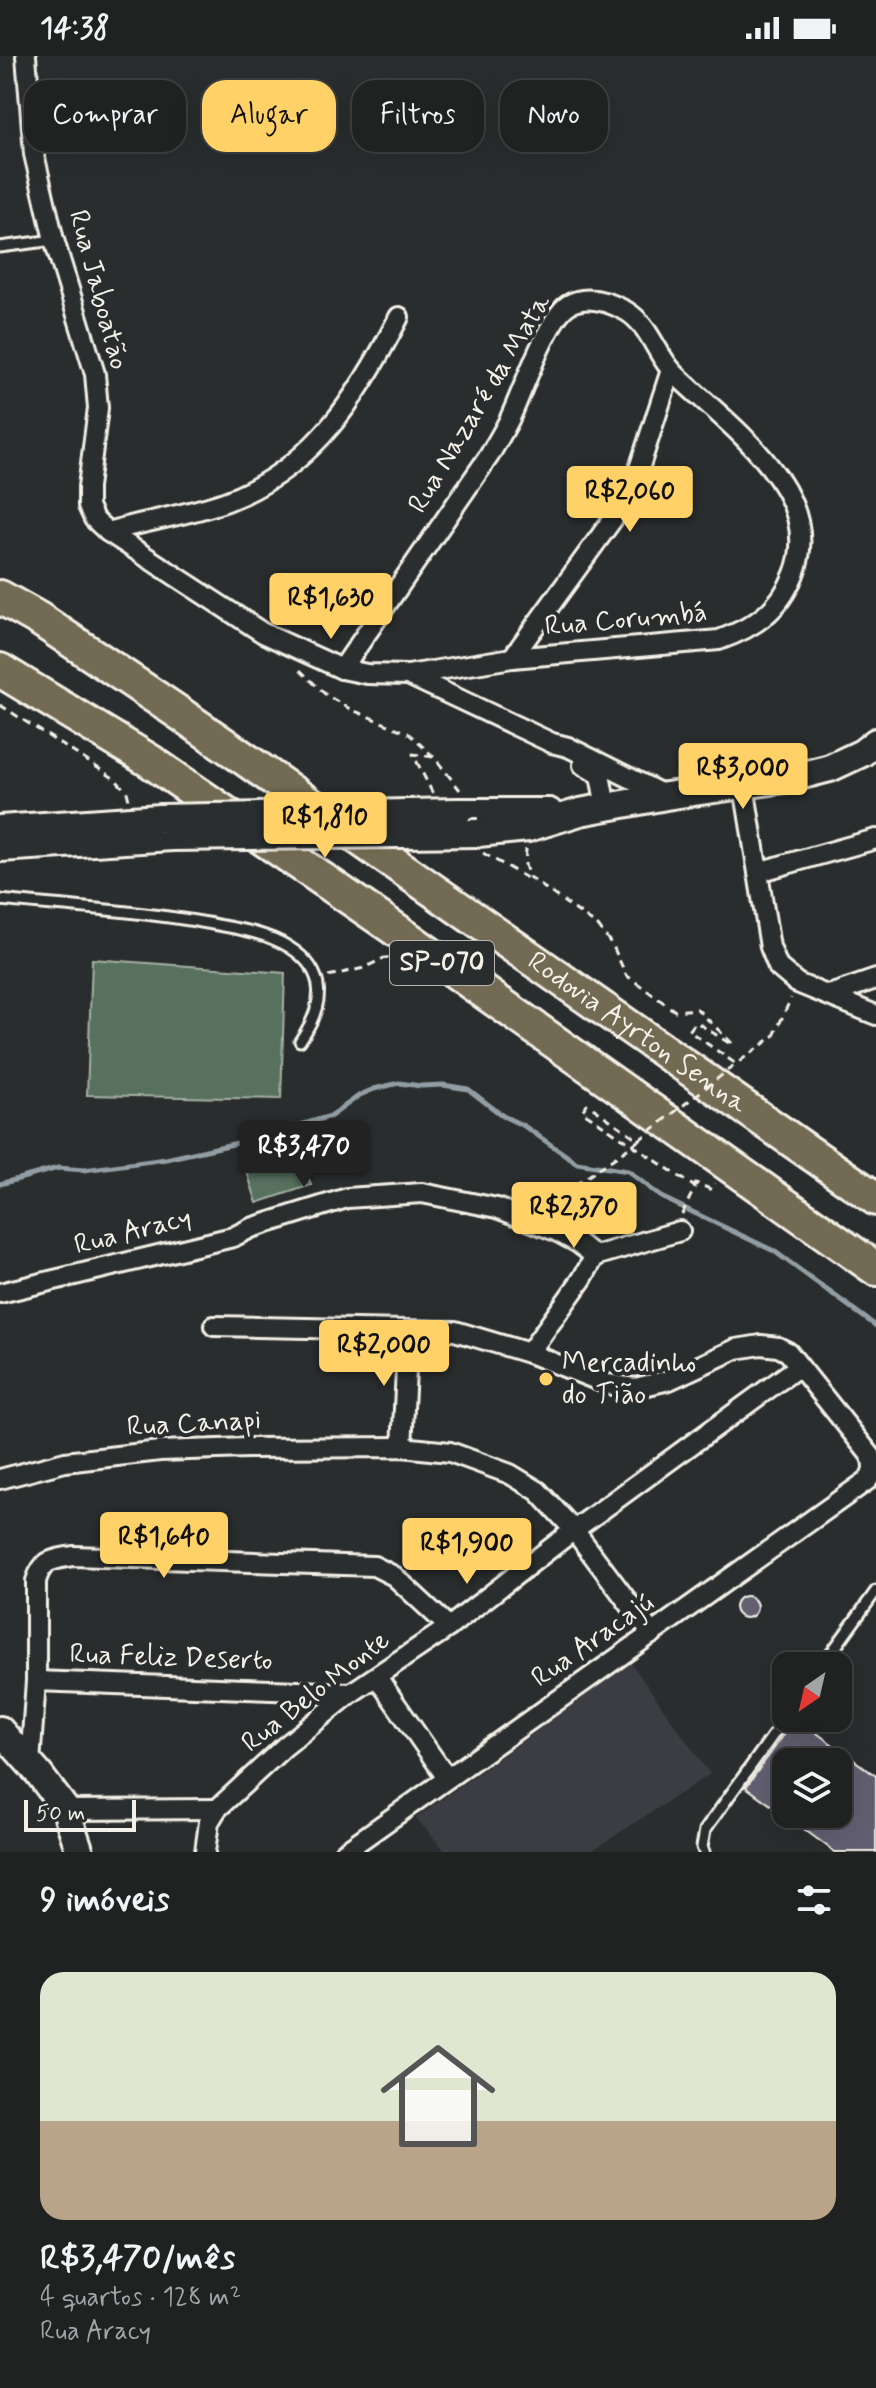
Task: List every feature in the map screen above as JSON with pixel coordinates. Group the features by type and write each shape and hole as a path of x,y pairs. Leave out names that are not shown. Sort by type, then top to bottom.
{"highway":[{"name":"Rodovia Ayrton Senna","path":"0,597 39,619 179,713 876,1199"},
{"name":"Rodovia Ayrton Senna","path":"0,670 188,787 876,1269"}],"main road":[{"path":"472,826 791,778 830,768 862,753 876,742"},
{"path":"0,829 156,825 528,828 580,812"},
{"path":"0,848 156,825"},
{"path":"0,1730 66,1810 80,1852"}],"street":[{"name":"Rua Jaboatão","path":"26,56 34,154 54,240 95,374 98,408 88,506 94,519 108,532"},
{"name":"Rua Corumbá","path":"408,675 512,658 719,640 747,630 787,592 797,567 801,537 795,507 776,473 671,370 638,321 628,312 593,299"},
{"name":"Rua Nazaré da Mata","path":"342,669 489,456 508,423 559,314 578,300 593,299"},
{"path":"108,532 225,502 279,476 345,412 370,375 399,317"},
{"path":"512,658 623,505 636,478 671,370"},
{"path":"108,532 263,633 342,669 367,674 408,675 552,743 568,747 666,796"},
{"path":"552,743 564,755 600,775 606,807"},
{"path":"744,786 773,959 781,972 797,983 876,1015"},
{"path":"758,872 876,839"},
{"path":"829,995 876,979"},
{"name":"Rua Aracy","path":"0,1293 233,1237 324,1204 362,1197 422,1193 497,1208 556,1231 595,1256"},
{"path":"529,1353 595,1256 680,1225"},
{"path":"214,1326 455,1331 529,1353 607,1384 635,1388 669,1380 736,1349 761,1345 788,1352 798,1367"},
{"path":"402,1447 408,1331"},
{"name":"Rua Aracajú","path":"344,1852 855,1489 873,1473 871,1456 798,1367"},
{"name":"Rua Belo Monte","path":"217,1809 284,1747 351,1693 449,1627 574,1530 798,1367"},
{"name":"Rua Canapi","path":"0,1479 65,1462 160,1451 402,1447 450,1452 510,1474 538,1491 574,1530 652,1634"},
{"path":"30,1763 36,1681 36,1581 40,1568 52,1560 73,1556 374,1566 394,1576 449,1627"},
{"path":"377,1677 447,1778"},
{"name":"Rua Feliz Deserto","path":"36,1681 351,1693"},
{"path":"66,1810 217,1809"},
{"path":"205,1852 209,1822 217,1809"}],"lane":[{"path":"0,247 54,240"},
{"path":"0,900 130,910 235,928 289,947 307,961 317,979 320,996 317,1012 300,1041"},
{"path":"832,1652 876,1591"},
{"path":"704,1852 705,1830 775,1732"}],"path":[{"path":"295,664 326,695 350,709 408,733 434,757 472,826 539,885"},
{"path":"0,705 115,779 156,825"},
{"path":"433,794 413,754 434,757"},
{"path":"528,828 525,865 529,877 598,926 613,946 618,963 630,981 675,1011 697,1009 736,1047 696,1022 689,1031 736,1064"},
{"path":"317,979 364,968 384,958 401,958"},
{"path":"552,1201 639,1140 774,1036 797,983"},
{"path":"639,1140 587,1104 582,1111 694,1188"},
{"path":"680,1225 696,1183 710,1189 718,1179"}],"shaded area":[{"path":"631,1663 710,1774 590,1852 446,1852 416,1818"}],"green space":[{"path":"92,959 285,973 281,1099 87,1095"},
{"path":"299,1151 311,1185 257,1203 246,1169"}],"building":[{"path":"746,1596 754,1599 757,1607 754,1615 746,1618 738,1615 735,1607 738,1599"},
{"path":"786,1732 815,1732 837,1748 774,1748"},
{"path":"772,1751 772,1806 746,1787"},
{"path":"852,1759 876,1776 876,1852 835,1852 802,1828 852,1828"}],"waterway":[{"path":"0,1184 58,1168 84,1170 166,1159 242,1142 331,1116 360,1095 399,1083 468,1089 503,1116 524,1126 577,1163 628,1171 661,1197 774,1251 876,1326"}],"place":[{"name":"Mercadinho do Tião","path":"546,1379"}]}
